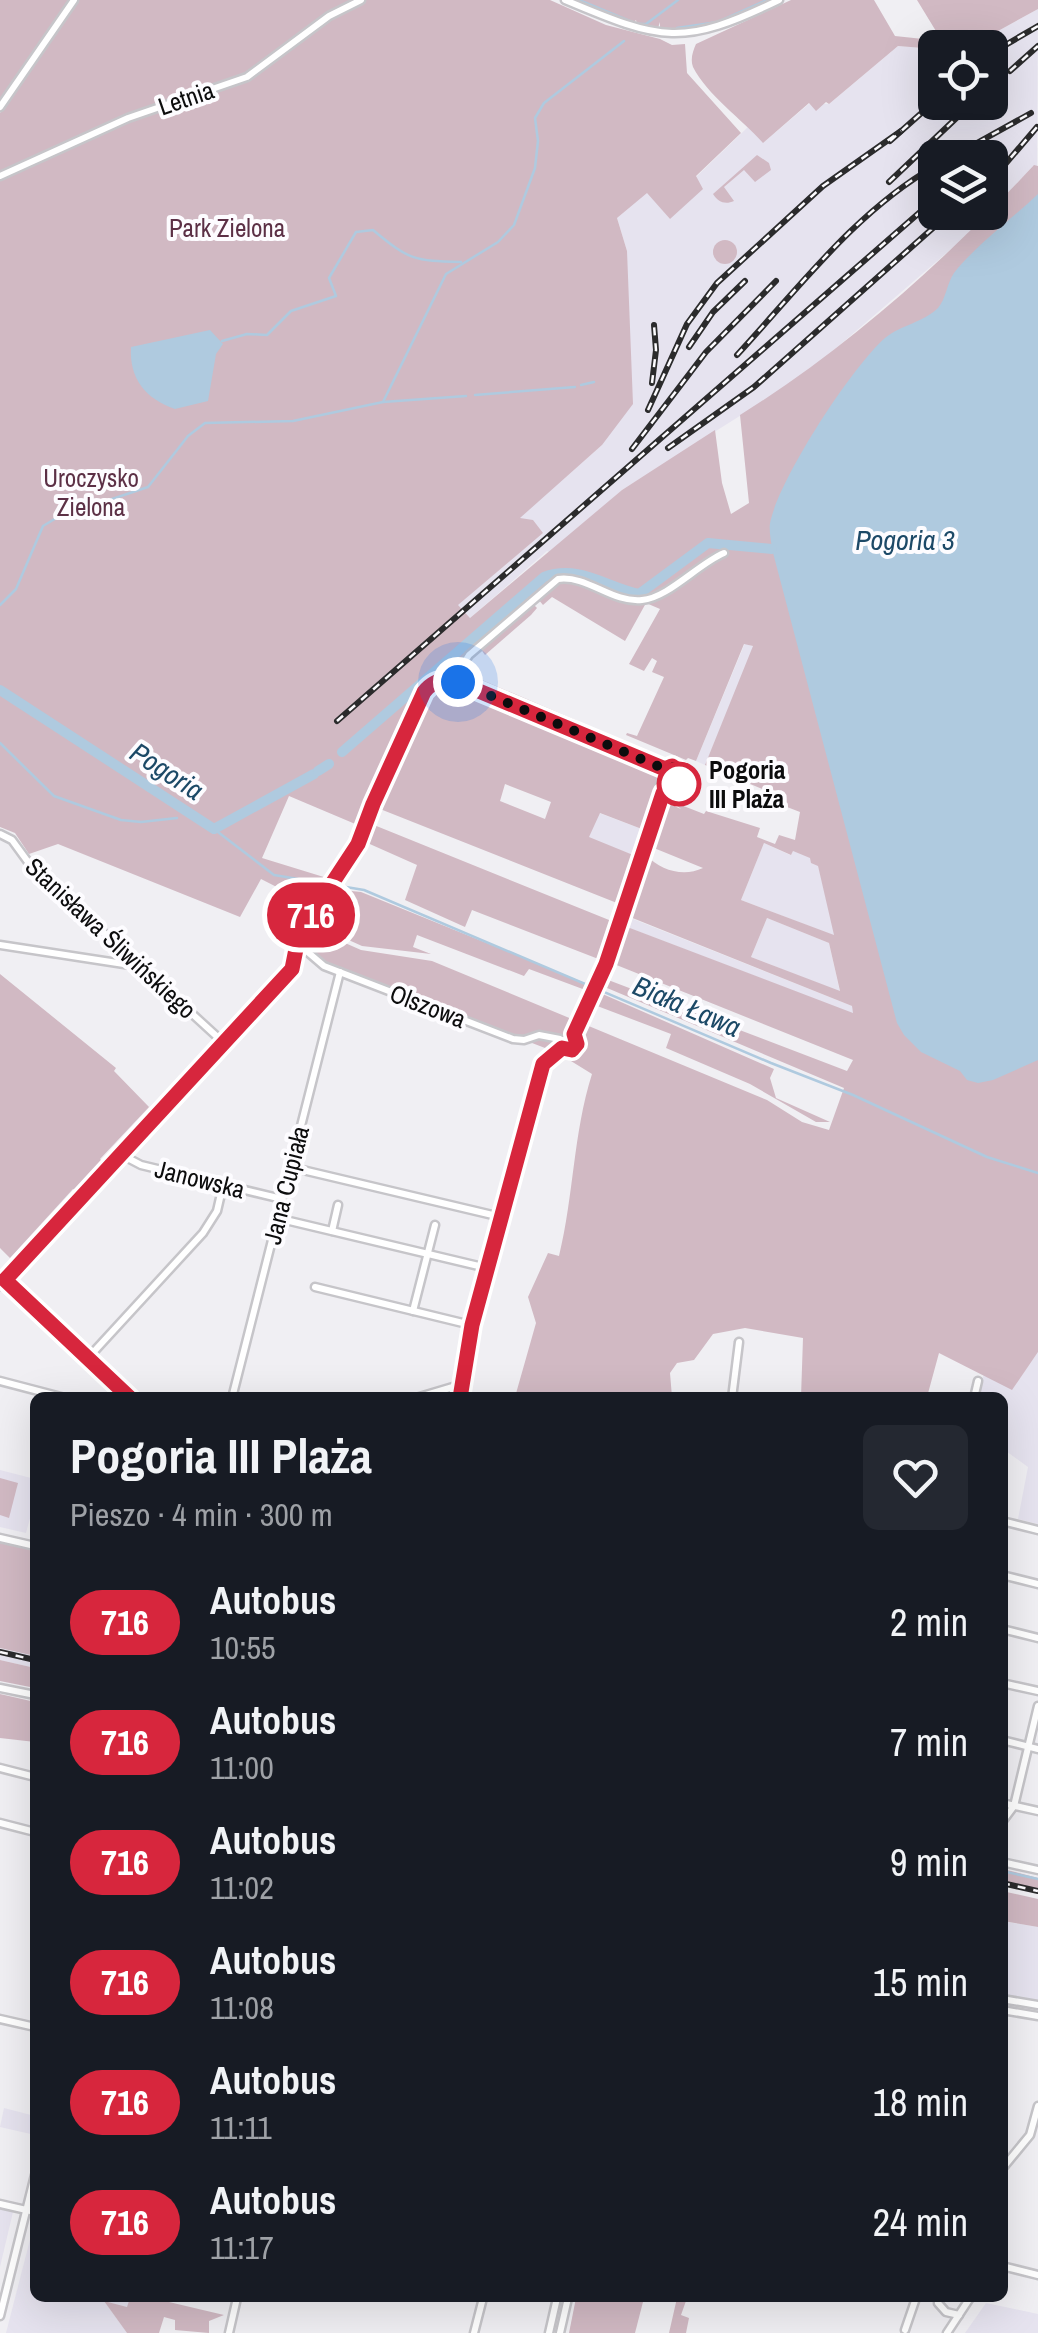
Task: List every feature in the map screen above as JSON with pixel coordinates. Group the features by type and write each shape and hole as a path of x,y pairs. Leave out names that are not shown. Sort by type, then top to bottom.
{"street":[{"path":"0,107 74,0"},
{"name":"Letnia","path":"0,176 128,118 247,77 330,16 361,0"},
{"path":"564,0 634,28 669,34 718,28 779,0"},
{"path":"458,682 470,655 558,580 570,578 615,596 645,600 658,596 703,562 724,553"},
{"path":"292,968 299,949 293,941 301,938 363,833 422,696 434,683 458,682 665,769 672,766 677,772 670,791 663,793"},
{"path":"663,793 659,788 665,769"},
{"path":"561,1044 569,1050 576,1047 574,1034 597,987 663,793"},
{"name":"Stanisława Śliwińskiego","path":"0,834 9,838 25,860 224,1042"},
{"path":"0,945 139,967"},
{"name":"Olszowa","path":"299,949 340,972 513,1039 540,1035 561,1044"},
{"path":"124,1392 2,1283 292,968 300,961 314,959"},
{"name":"Jana Cupiała","path":"234,1392 340,972"},
{"path":"461,1392 472,1325 543,1064 567,1032 574,1034"},
{"name":"Janowska","path":"120,1154 141,1165 282,1200"},
{"path":"290,1167 501,1217"},
{"path":"88,1358 206,1228 216,1210 222,1185"},
{"path":"332,1231 338,1204"},
{"path":"278,1218 487,1268"},
{"path":"412,1310 435,1225"},
{"path":"315,1288 472,1325"},
{"path":"733,1392 738,1342"},
{"path":"0,1381 42,1392"},
{"path":"975,1392 978,1381"},
{"path":"436,1392 463,1384"},
{"path":"1008,1522 1038,1530"},
{"path":"0,1538 30,1545"},
{"path":"1008,1576 1038,1584"},
{"path":"1008,1630 1038,1638"},
{"path":"1008,1684 1038,1691"},
{"path":"0,1688 30,1694"},
{"path":"1008,1814 1014,1806 1038,1706"},
{"path":"1008,1741 1038,1749"},
{"path":"0,1768 30,1776"},
{"path":"1008,1804 1038,1811"},
{"path":"0,1824 30,1831"},
{"path":"1008,1863 1038,1870"},
{"path":"1008,2000 1038,2005"},
{"path":"1014,2012 1015,2002"},
{"path":"1008,2011 1038,2016"},
{"path":"0,2019 30,2027"},
{"path":"1008,2161 1030,2135 1038,2106"},
{"path":"0,2204 30,2211"},
{"path":"0,2316 30,2214"},
{"path":"1008,2268 1038,2275"},
{"path":"228,2333 236,2302"},
{"path":"474,2333 482,2302"},
{"path":"549,2333 556,2302"},
{"path":"560,2333 567,2302"},
{"path":"905,2330 915,2302"},
{"path":"947,2333 967,2302"},
{"path":"938,2303 957,2318"}],"shaded area":[{"path":"1038,9 1037,167 1033,166 1008,193 1008,140 918,140 918,230 972,231 805,375 622,490 470,618 457,605 543,533 518,519 602,445 627,251 617,218 647,192 670,219 696,177 748,127 764,142 810,103 829,104 898,46 918,48 918,120 1008,120 1008,30 1000,30"},
{"path":"745,643 754,647 705,765 696,761"},
{"path":"599,813 647,831 638,857 588,838"},
{"path":"764,843 790,855 793,851 810,857 818,865 835,936 741,900"},
{"path":"628,917 852,1006 854,1014 624,926"},
{"path":"767,918 829,943 840,992 751,957"},
{"path":"1038,1352 1038,1524 1018,1519 1028,1467 1008,1453 1008,1392 979,1392 984,1373 1012,1389"},
{"path":"0,1470 30,1478 26,1533 0,1527"},
{"path":"0,1648 30,1655 30,1667 0,1660"},
{"path":"1008,1922 1038,1927 1038,2002 1008,1997"},
{"path":"4,2108 30,2115 30,2134 0,2127"},
{"path":"0,2208 13,2212 0,2267"},
{"path":"30,2239 30,2302 105,2302 127,2333 6,2333"},
{"path":"986,2303 1038,2314 1038,2333 965,2333"}],"green space":[{"path":"0,0 71,0 0,101"},
{"path":"79,0 550,0 606,25 672,45 685,44 687,73 741,133 696,176 703,189 670,219 647,193 617,218 627,251 633,404 602,445 520,518 533,520 543,533 458,605 470,618 622,490 715,430 722,483 731,514 749,503 740,415 858,331 971,230 1008,230 1008,192 1034,165 1038,166 1038,1352 1012,1390 939,1353 928,1392 801,1392 803,1338 745,1328 713,1334 694,1360 677,1363 670,1373 672,1392 516,1392 536,1323 528,1297 548,1253 559,1256 592,1074 558,1053 325,963 308,947 306,936 311,928 361,950 432,961 767,1100 802,1122 829,1130 844,1088 600,985 603,978 847,1071 853,1060 609,962 622,925 853,1013 852,1006 625,915 646,855 673,871 703,868 649,846 665,802 681,809 670,800 675,798 681,805 704,814 706,811 760,828 757,837 775,844 779,835 795,840 800,812 787,807 784,798 705,765 753,646 744,644 696,761 686,760 626,735 637,736 664,677 652,672 657,661 652,658 644,671 629,664 660,609 646,603 625,641 552,597 543,605 538,599 562,581 618,600 647,601 721,559 720,552 669,587 647,597 625,597 574,577 552,580 416,694 388,751 360,826 289,796 262,858 327,878 312,905 261,879 240,917 58,844 29,854 15,833 0,827 0,113","holes":["764,843 791,855 793,851 818,866 834,935 741,900","767,918 829,943 840,991 751,957"]},
{"path":"575,0 773,0 722,22 687,30 660,28 660,22 658,28 637,24 636,20 632,24"},
{"path":"791,0 874,0 895,36 918,38 918,48 898,46 829,104 826,102 816,111 809,103 763,143 707,87 693,67 696,44"},
{"path":"917,0 1038,0 1038,9 1000,30 935,30"},
{"path":"757,155 769,163 771,170 755,182 744,170 724,187 734,201 725,203 717,199 713,194"},
{"path":"725,240 737,252 725,264 713,252"},
{"path":"533,604 537,608 531,615 485,655 480,648"},
{"path":"463,672 576,720 572,727 465,682"},
{"path":"453,683 469,690 468,695 661,774 655,786 658,799 647,831 600,813 589,837 638,857 622,905 375,807 426,695 438,684","holes":["505,784 551,802 545,819 500,801"]},
{"path":"369,823 614,922 601,960 472,910 465,927 405,900 417,865 363,841"},
{"path":"332,889 361,892 590,985 588,991 529,969 524,976 417,935 413,947 431,954 362,946 313,924 312,920 347,934 351,920 319,908"},
{"path":"0,974 116,1068 114,1071 149,1107 100,1159 103,1162 77,1191 73,1189 10,1258 0,1248"},
{"path":"598,992 774,1069 770,1078 776,1098 830,1122 816,1122 750,1084 666,1048 671,1034 592,1004"},
{"path":"0,1478 18,1483 9,1518 0,1515"},
{"path":"0,1540 30,1548 30,1655 0,1648"},
{"path":"0,1660 30,1667 30,1687 0,1681"},
{"path":"0,1694 30,1701 30,1741 0,1738"},
{"path":"1008,1870 1038,1878 1038,1889 1008,1882"},
{"path":"1008,1892 1038,1899 1038,1927 1008,1922"},
{"path":"105,2302 127,2307 129,2302 169,2302 224,2315 209,2321 209,2333 175,2330 175,2320 164,2317 159,2333 127,2333"},
{"path":"575,2302 643,2302 635,2333 569,2333"},
{"path":"676,2302 686,2302 681,2315 689,2318 686,2333 669,2333"}],"water":[{"name":"Pogoria 3","path":"1038,194 1038,1060 978,1083 921,1052 897,1023 772,549 770,526 778,500 803,450 854,373 885,338 938,308 962,263 998,230 1008,230 1008,221"},
{"path":"210,330 223,344 216,354 208,401 175,409 156,400 141,386 133,369 131,347"}],"waterway":[{"path":"579,0 632,22"},
{"path":"639,24 646,24 678,0"},
{"path":"677,28 718,22 767,0"},
{"path":"0,605 16,589 43,526 58,517 148,487 188,436 205,423 293,421 383,402 446,274 498,242 514,225 535,168 535,118 544,103 624,41"},
{"path":"222,341 247,334 267,335 291,311 336,296 329,278 356,232 373,230 413,257 461,262"},
{"path":"581,385 594,382"},
{"path":"475,395 575,387"},
{"path":"383,402 466,396"},
{"name":"Pogoria","path":"342,752 544,577 581,575 639,594 708,543 772,549"},
{"name":"Pogoria","path":"0,690 214,829 314,774"},
{"path":"0,743 54,796 121,820 177,818"},
{"name":"Pogoria","path":"318,771 329,764"},
{"name":"Biała Ława","path":"214,829 274,875 364,890 853,1095 987,1157 1038,1173"},
{"path":"1008,1872 1038,1879"}],"railway":[{"path":"1008,44 1038,26"},
{"path":"1010,71 1038,46"},
{"path":"982,140 1031,113"},
{"path":"890,141 918,116"},
{"path":"889,182 954,120"},
{"path":"1008,161 1037,127"},
{"path":"648,410 687,324 717,283 823,186 901,131"},
{"path":"737,355 854,228 918,177"},
{"path":"337,721 918,214"},
{"path":"668,448 754,387 931,230"},
{"path":"689,347 713,312 745,281"},
{"path":"632,449 706,352 776,281"},
{"path":"652,383 654,325"},
{"path":"0,1652 30,1659"},
{"path":"1008,1884 1038,1891"}],"bus line":[{"name":"716","path":"124,1392 5,1280 292,969 296,949 293,941 301,938 312,914 358,844 424,692 445,680 682,773 674,794 663,793 606,964 574,1034 577,1044 572,1050 562,1048 543,1064 472,1325 461,1392"}],"place":[{"name":"Pogoria III Plaża","path":"679,784"}],"route":[{"path":"458,682 665,769 672,766 677,772 672,782 679,784"}],"park label":[{"name":"Park Zielona","path":"227,228"},
{"name":"Uroczysko Zielona","path":"91,492"}]}
